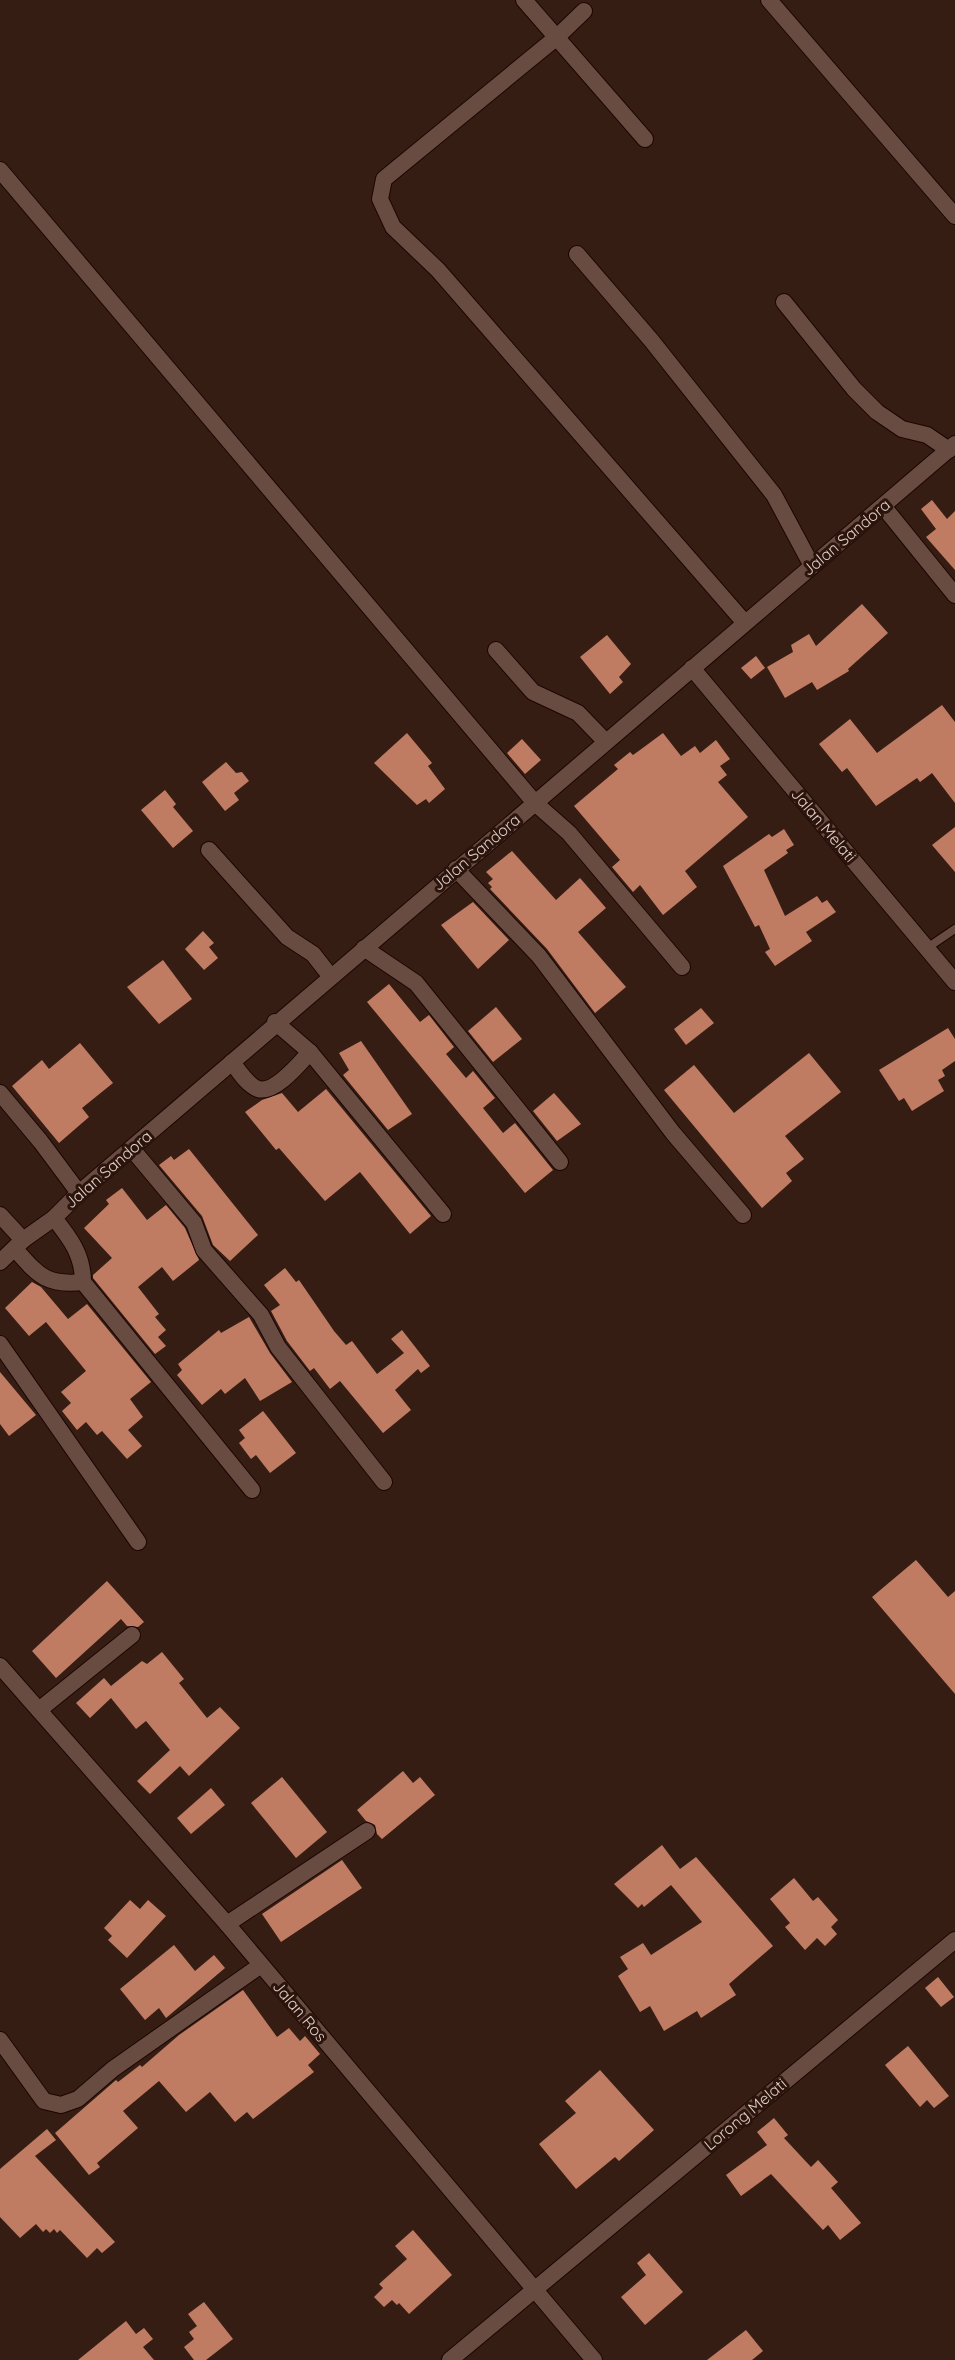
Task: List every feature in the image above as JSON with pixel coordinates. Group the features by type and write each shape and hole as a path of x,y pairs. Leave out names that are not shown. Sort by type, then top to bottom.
{"street":[{"path":"524,0 645,138"},
{"path":"769,0 955,216"},
{"path":"584,10 557,37 384,179 380,199 393,227 438,270 745,623"},
{"path":"0,170 535,803 569,833 682,967"},
{"path":"577,254 651,340 774,495 812,566"},
{"path":"784,302 854,389 877,412 902,429 927,435 952,447"},
{"name":"Jalan Sandora","path":"0,1262 54,1218 79,1193 232,1062 275,1022 331,977 952,447"},
{"path":"883,506 955,595"},
{"path":"496,650 533,692 578,713 606,742"},
{"name":"Jalan Melati","path":"692,669 955,982"},
{"path":"210,849 287,937 313,954 331,977"},
{"path":"456,869 538,956 673,1133 742,1215"},
{"path":"364,948 416,983 560,1162"},
{"path":"275,1022 310,1052 443,1214"},
{"path":"232,1062 252,1085 265,1089 289,1074 310,1052"},
{"path":"0,1094 41,1142 79,1193"},
{"path":"132,1149 194,1223 204,1250 261,1315 278,1347 384,1482"},
{"path":"0,1215 36,1273 47,1281 64,1284 83,1282"},
{"path":"54,1218 73,1241 81,1262 83,1282 252,1490"},
{"path":"0,1344 138,1542"},
{"path":"39,1710 132,1635"},
{"name":"Jalan Ros","path":"0,1666 227,1924 594,2360"},
{"path":"227,1924 366,1831"},
{"name":"Lorong Melati","path":"450,2360 955,1940"},
{"path":"0,2040 44,2101 61,2105 78,2099 113,2069 261,1965"}],"lane":[{"path":"927,948 955,929"}],"building":[{"path":"932,500 947,519 955,511 955,570 926,537 936,529 921,509"},
{"path":"862,604 888,633 848,669 849,671 817,690 812,682 785,698 767,667 793,652 791,645 809,634 816,646"},
{"path":"607,635 631,664 619,677 623,682 610,694 580,657"},
{"path":"756,656 765,668 751,679 741,668"},
{"path":"942,705 955,722 955,803 932,773 920,782 917,778 876,806 847,768 842,772 819,744 850,719 877,753"},
{"path":"407,733 432,763 428,766 445,789 429,803 426,799 417,805 374,763"},
{"path":"663,733 681,756 695,746 700,753 716,740 730,759 720,766 727,775 718,782 748,817 685,871 697,887 663,915 640,885 633,892 612,867 620,860 574,806 618,769 614,765 630,752 633,755"},
{"path":"522,739 541,760 525,774 507,753"},
{"path":"226,762 236,773 242,772 249,781 234,793 239,800 225,811 202,782"},
{"path":"165,790 176,804 173,807 193,831 173,848 141,810"},
{"path":"955,827 955,872 932,845"},
{"path":"784,829 794,845 786,850 788,853 764,870 785,916 817,896 822,903 827,900 836,912 806,932 812,941 775,966 765,952 770,949 759,925 755,927 723,866 769,834 772,837"},
{"path":"512,851 556,900 580,878 606,908 578,932 626,987 595,1013 547,949 490,889 492,887 488,883 493,879 486,872"},
{"path":"473,902 509,940 478,969 441,925"},
{"path":"203,931 214,943 209,947 218,958 204,970 185,949"},
{"path":"163,960 192,999 159,1024 127,987"},
{"path":"389,984 420,1022 429,1015 454,1047 446,1054 466,1078 473,1071 495,1098 483,1108 503,1133 515,1123 553,1170 525,1193 367,1002"},
{"path":"496,1007 522,1039 493,1062 468,1031"},
{"path":"701,1008 714,1023 686,1045 674,1029"},
{"path":"948,1028 955,1039 955,1061 942,1070 945,1076 938,1080 944,1091 912,1111 904,1098 899,1101 879,1070"},
{"path":"361,1041 412,1114 388,1130 343,1075 349,1070 339,1053"},
{"path":"80,1043 113,1083 82,1108 89,1117 59,1143 12,1086 42,1060 49,1069"},
{"path":"809,1053 841,1092 785,1136 804,1159 786,1173 792,1181 762,1208 664,1090 694,1065 734,1113"},
{"path":"326,1089 431,1216 410,1234 360,1172 325,1201 279,1148 276,1150 245,1112 262,1100 282,1093 298,1112"},
{"path":"554,1093 581,1124 557,1141 533,1111"},
{"path":"189,1149 258,1235 230,1261 213,1245 202,1216 159,1165 171,1156 174,1160"},
{"path":"122,1188 147,1220 166,1205 185,1228 199,1260 173,1281 162,1267 138,1287 159,1314 155,1317 166,1330 158,1337 166,1346 155,1354 93,1278 93,1275 112,1258 84,1228 109,1204 106,1200"},
{"path":"285,1268 296,1282 299,1280 346,1345 352,1341 377,1374 404,1353 391,1339 402,1330 430,1366 421,1373 418,1369 395,1390 411,1410 383,1433 340,1381 330,1389 314,1368 310,1371 287,1341 271,1311 280,1305 264,1285"},
{"path":"32,1282 41,1287 68,1319 87,1304 151,1382 130,1399 143,1417 128,1430 142,1446 127,1459 102,1431 97,1435 86,1422 77,1430 62,1411 71,1403 61,1392 86,1371 46,1322 29,1336 5,1308"},
{"path":"249,1317 270,1353 292,1382 260,1401 245,1378 225,1394 221,1389 202,1405 177,1375 182,1370 178,1364 219,1330 221,1333"},
{"path":"0,1372 36,1415 9,1436 0,1424"},
{"path":"263,1411 296,1453 270,1473 256,1455 251,1459 239,1443 245,1438 239,1430"},
{"path":"916,1560 948,1597 955,1591 955,1694 872,1597"},
{"path":"107,1581 144,1622 138,1627 127,1626 121,1619 56,1678 32,1651"},
{"path":"162,1652 184,1679 179,1683 207,1718 220,1707 240,1728 189,1776 180,1766 150,1794 137,1781 170,1750 146,1721 136,1729 111,1698 90,1718 76,1703 104,1678 111,1686 142,1661 147,1664"},
{"path":"403,1771 413,1783 420,1777 435,1795 382,1839 377,1834 375,1825 366,1821 357,1810"},
{"path":"282,1777 327,1832 296,1858 251,1803"},
{"path":"211,1788 225,1805 191,1834 177,1818"},
{"path":"662,1845 680,1869 696,1857 773,1946 729,1984 736,1995 701,2018 697,2011 664,2031 650,2006 640,2012 618,1976 628,1969 620,1957 643,1943 651,1955 702,1922 671,1885 644,1907 642,1904 638,1908 614,1884"},
{"path":"342,1860 362,1888 281,1942 262,1914"},
{"path":"794,1878 813,1901 818,1897 838,1920 831,1927 837,1934 825,1946 817,1938 805,1950 785,1927 790,1923 770,1899"},
{"path":"130,1900 140,1909 148,1900 166,1916 127,1958 108,1940 112,1936 104,1928"},
{"path":"174,1945 195,1971 214,1955 225,1968 166,2018 159,2008 145,2020 120,1989"},
{"path":"938,1977 954,1997 941,2007 925,1988"},
{"path":"243,1990 277,2037 289,2028 300,2041 305,2036 320,2054 308,2065 314,2072 253,2119 247,2112 235,2122 210,2092 186,2112 159,2081 123,2111 138,2128 97,2163 100,2167 89,2175 55,2133 116,2080 118,2082 140,2065 142,2067 179,2035"},
{"path":"908,2046 949,2096 934,2108 927,2100 920,2107 885,2065"},
{"path":"600,2070 654,2130 619,2161 615,2157 576,2189 539,2144 576,2113 565,2101"},
{"path":"774,2118 788,2135 784,2138 811,2167 818,2160 838,2182 831,2188 861,2223 840,2240 828,2225 823,2230 771,2174 741,2196 726,2175 767,2145 757,2132"},
{"path":"47,2129 56,2140 35,2156 115,2242 102,2253 97,2248 87,2258 60,2230 57,2233 54,2229 50,2233 46,2229 43,2232 36,2224 20,2238 0,2217 0,2169"},
{"path":"413,2230 452,2275 409,2314 399,2303 397,2305 392,2300 384,2307 374,2297 383,2288 379,2284 407,2259 395,2246"},
{"path":"649,2253 683,2292 645,2325 621,2297 646,2275 637,2263"},
{"path":"204,2302 233,2339 206,2360 194,2360 184,2347 194,2339 189,2332 197,2326 188,2314"},
{"path":"126,2321 136,2334 144,2328 153,2339 143,2347 154,2360 78,2360"},
{"path":"746,2330 763,2351 752,2360 707,2360"}]}
